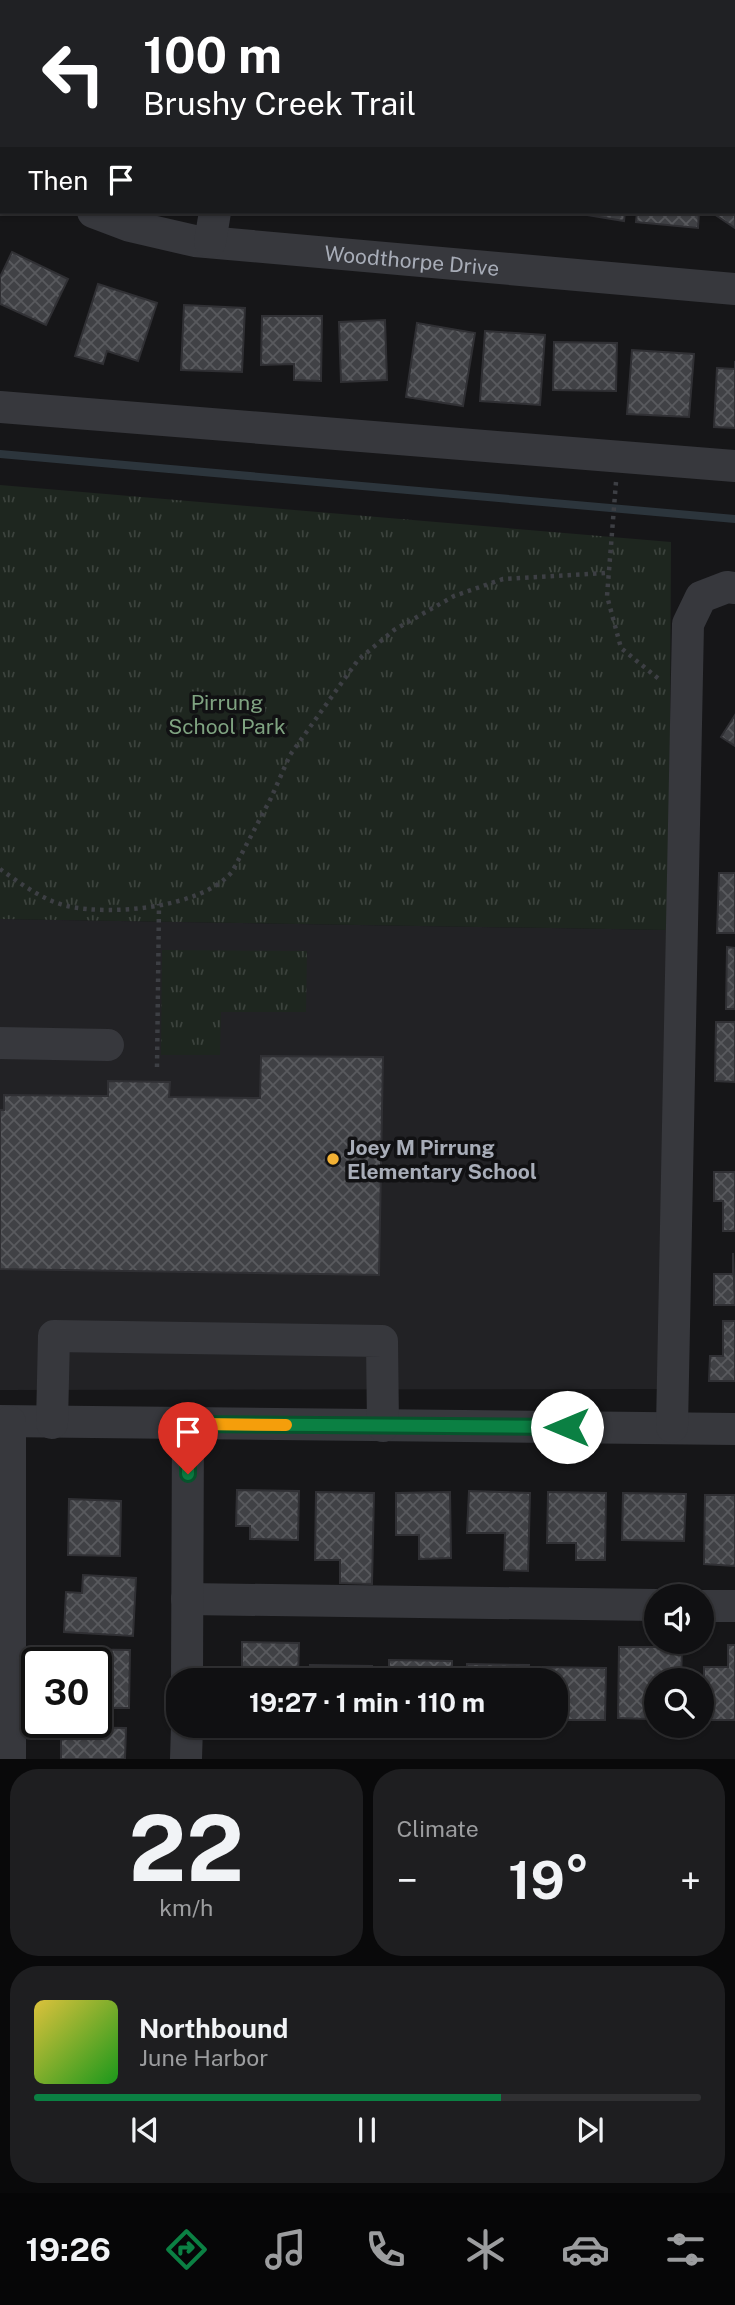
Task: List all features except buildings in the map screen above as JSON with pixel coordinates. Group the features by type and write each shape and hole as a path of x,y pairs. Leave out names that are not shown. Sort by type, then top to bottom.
{"street":[{"name":"Woodthorpe Drive","path":"99,214 163,235 212,227 735,289"},
{"path":"0,407 735,466"},
{"path":"672,1427 688,624 701,597 727,587 735,588"},
{"path":"0,1043 108,1045"},
{"path":"52,1423 54,1336 382,1341 383,1426"},
{"path":"10,1759 5,1421 735,1429"},
{"path":"187,1668 188,1424"},
{"path":"187,1599 644,1605"},
{"path":"714,1606 735,1606"},
{"path":"186,1759 187,1738"}],"path":[{"path":"617,470 608,551 607,596 621,648 655,678 687,690"},
{"path":"0,869 30,889 65,905 129,908 159,904 209,890 232,872 297,745 358,660 394,630 454,596 503,579 607,573"},
{"path":"156,1068 159,904"}],"shaded area":[{"name":"Joey M Pirrung Elementary School","path":"0,919 669,930 661,1389 0,1390"}],"green space":[{"name":"Pirrung School Park","path":"0,485 671,542 669,930 0,919"},
{"path":"162,950 307,951 306,1012 221,1012 220,1055 161,1055"}],"waterway":[{"path":"0,454 735,519"}],"slow traffic":[{"path":"200,1424 286,1425"}],"place":[{"name":"Joey M Pirrung Elementary School","path":"333,1159"}],"route":[{"path":"188,1474 188,1424 567,1427"}]}
